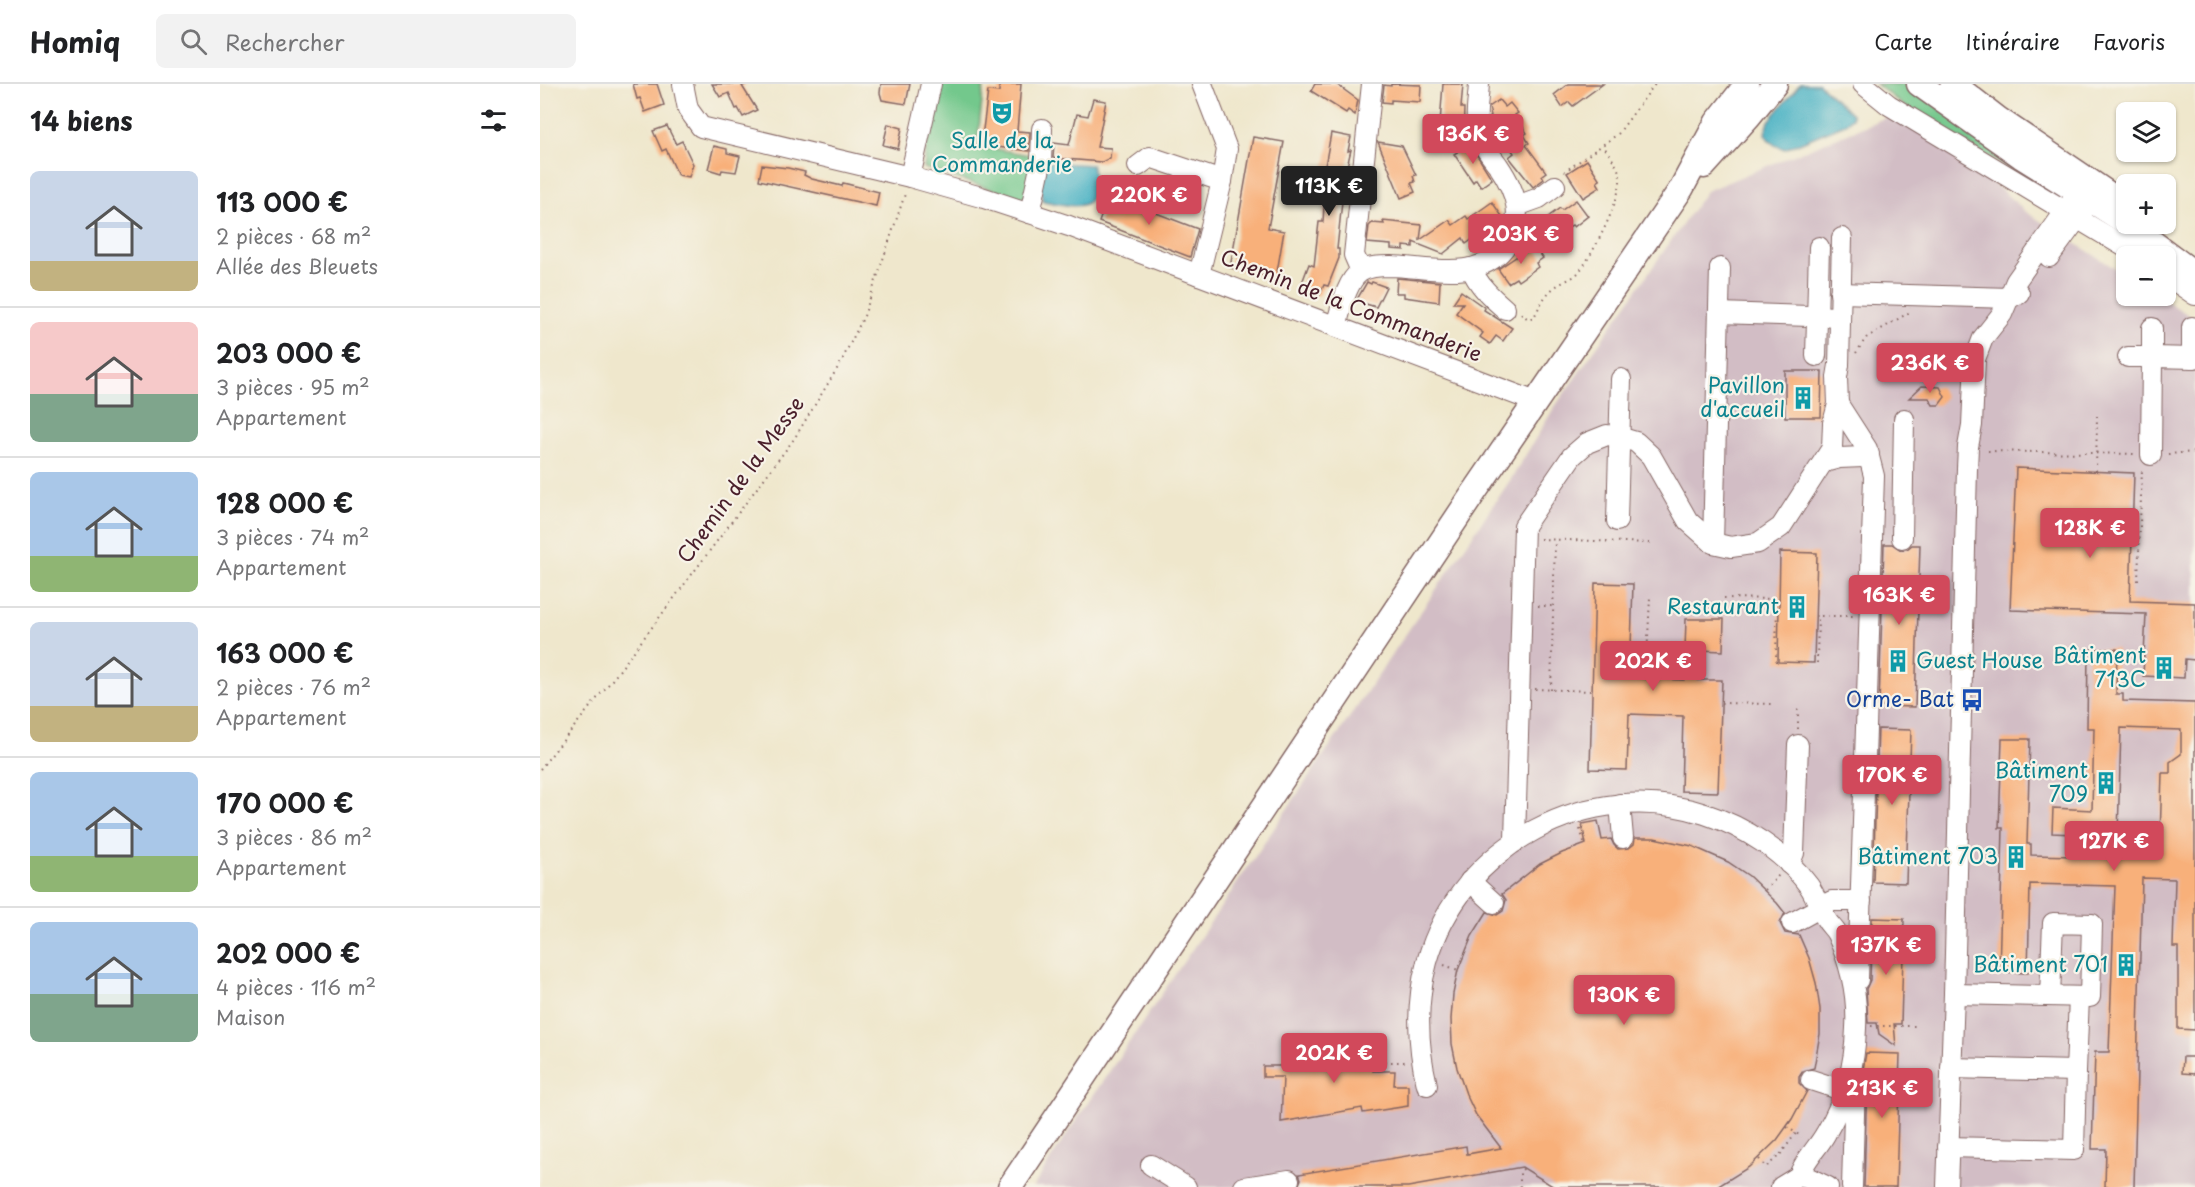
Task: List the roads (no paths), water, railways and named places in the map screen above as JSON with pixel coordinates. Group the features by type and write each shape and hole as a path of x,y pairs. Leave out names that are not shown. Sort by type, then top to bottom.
{"main road":[{"path":"1010,1187 1681,189 1717,122 1747,84"},
{"path":"1681,189 1736,131 1775,84"},
{"path":"1919,84 2021,156 2081,202 2116,218"},
{"path":"1953,84 1998,119 2081,202 2116,206"},
{"path":"2142,234 2195,274"},
{"path":"2164,234 2195,256"}],"street":[{"name":"Chemin de la Commanderie","path":"683,84 688,109 700,127 910,177 1030,213 1199,274 1536,402"},
{"path":"910,177 931,84"},
{"path":"1199,274 1222,181 1227,149 1202,84"},
{"path":"1361,271 1354,255 1372,84"},
{"path":"1336,326 1348,288 1361,271 1375,266 1440,270 1471,268 1488,261 1502,251 1513,235 1518,220 1512,187 1482,142 1478,130 1479,84"},
{"path":"1863,84 1889,105 2081,202 2129,246"},
{"path":"1030,213 1041,163 1042,129"},
{"path":"1138,166 1150,157 1222,181"},
{"path":"1517,206 1539,198 1555,186"},
{"path":"1947,1187 1968,447 1972,425 1975,359 1983,338 1995,325 2010,298 2016,281 2081,202"},
{"path":"1515,840 1524,526 1572,456 1595,438 1607,435 1619,436 1636,442 1651,456 1688,521 1713,543 1731,547 1758,543 1781,527 1832,448 1833,423 1838,404 1842,238"},
{"path":"1816,356 1819,247"},
{"path":"1471,268 1476,280 1505,309"},
{"path":"1713,543 1720,268"},
{"path":"2176,282 2195,295"},
{"path":"1840,293 2010,298"},
{"path":"1719,313 1840,317"},
{"path":"2128,357 2193,358 2192,327"},
{"path":"2147,455 2152,328"},
{"path":"1617,520 1621,379"},
{"path":"1838,404 1869,454 1874,476 1852,1187"},
{"path":"1902,538 1904,419"},
{"path":"1824,462 1839,458 1863,457 1869,454"},
{"path":"1873,507 1902,509"},
{"path":"1790,864 1794,853 1798,745"},
{"path":"1620,804 1623,838"},
{"path":"1427,1085 1419,1037 1419,1008 1427,960 1448,912 1470,881 1515,840 1539,826 1584,809 1620,804 1662,804 1696,811 1751,834 1790,864 1811,888 1828,923 1836,931 1850,969 1857,1025 1854,1052 1845,1091 1825,1135 1802,1166 1799,1176 1781,1187"},
{"path":"1470,881 1494,903"},
{"path":"1792,923 1832,901 1861,901"},
{"path":"1954,994 2090,997 2092,924 2053,923 2050,996"},
{"path":"1836,931 1850,931 1860,924"},
{"path":"1948,1147 2074,1150 2079,997"},
{"path":"1951,1068 2076,1071"},
{"path":"1811,1080 1845,1091"},
{"path":"1151,1165 1186,1187"},
{"path":"1799,1176 1818,1181 1828,1187"},
{"path":"1244,1187 1289,1180"}],"water":[{"path":"1800,84 1819,84 1852,114 1852,118 1845,124 1785,149 1778,147 1765,134 1769,121"},
{"path":"1046,162 1092,165 1094,181 1090,200 1077,206 1043,201 1040,186"}],"place":[{"name":"Salle de la Commanderie","path":"1002,113"},
{"name":"Pavillon d'accueil","path":"1803,398"},
{"name":"Restaurant","path":"1797,607"},
{"name":"Guest House","path":"1898,661"},
{"name":"Bâtiment 713C","path":"2164,668"},
{"name":"Orme- Bat","path":"1972,700"},
{"name":"Bâtiment 709","path":"2106,783"},
{"name":"Bâtiment 703","path":"2016,857"},
{"name":"Bâtiment 701","path":"2126,965"}]}
